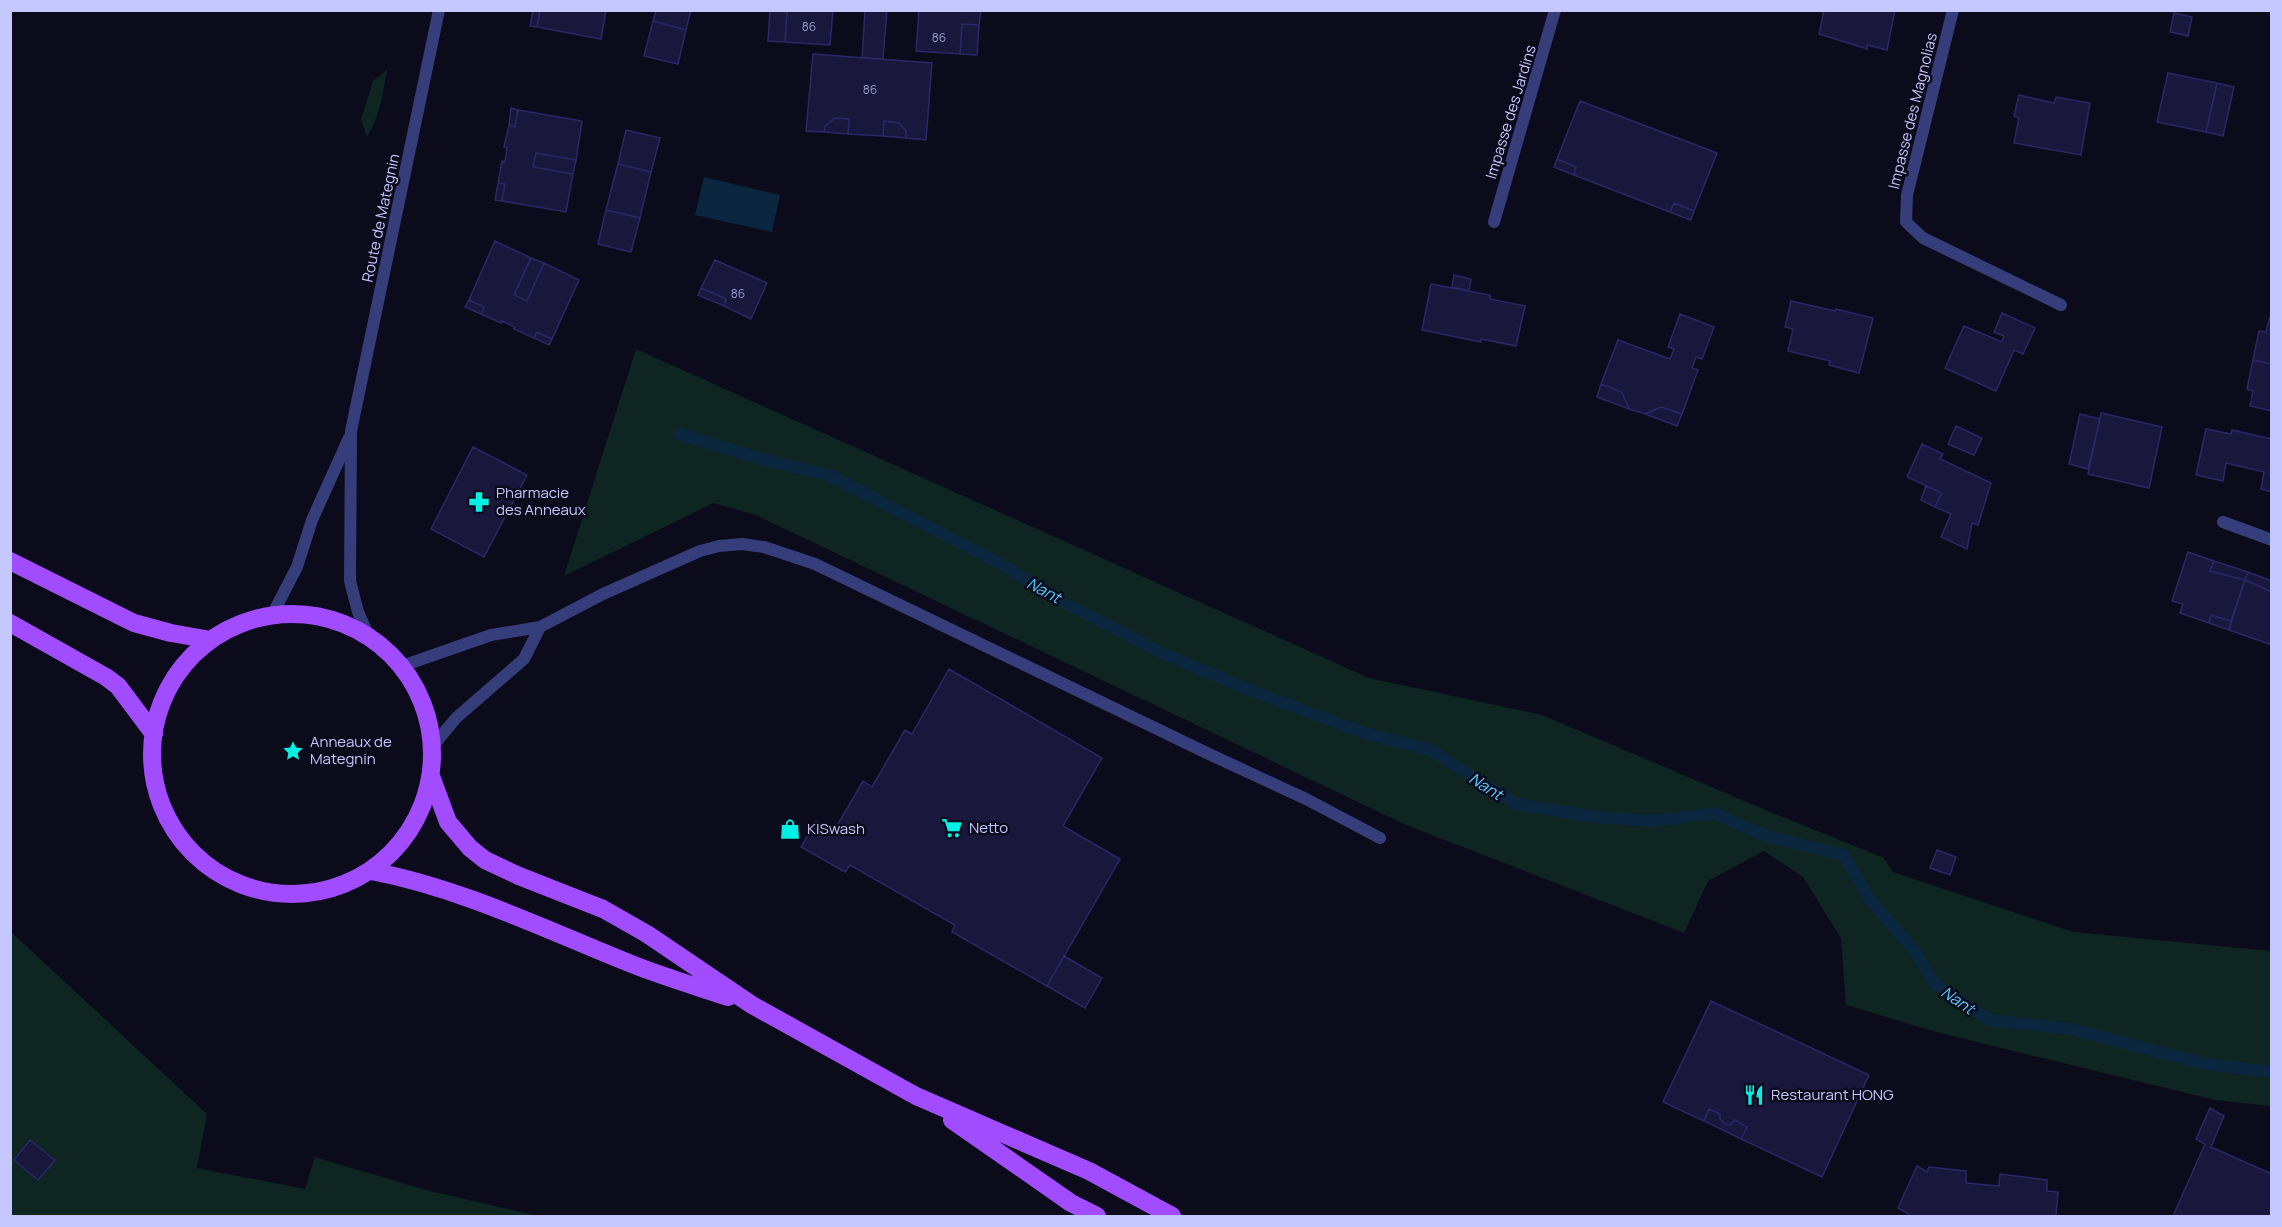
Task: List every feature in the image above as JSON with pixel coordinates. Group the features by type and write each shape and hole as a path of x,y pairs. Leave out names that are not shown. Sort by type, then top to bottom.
{"main road":[{"path":"10,561 134,623 211,640"},
{"path":"272,615 312,615 351,627 369,637 402,666 418,690 428,717 433,746 431,776 424,804 411,830 393,852 371,871 346,884 318,893 289,895 260,891 239,884 218,873 184,843 170,824 154,780 152,758 154,734 158,712 167,691 186,663 211,640 250,620 272,615"},
{"path":"10,623 106,676 123,693 154,734"},
{"path":"431,776 448,822 470,848 485,860 603,909 647,934 752,1005 916,1096 1089,1172 1172,1216"},
{"path":"371,871 410,878 446,890 632,964 752,1005"},
{"path":"916,1096 1071,1203 1096,1216"}],"street":[{"name":"Route de Mategnin","path":"369,637 358,612 350,581 351,431 439,10"},
{"name":"Impasse des Jardins","path":"1494,222 1555,10"},
{"name":"Impasse des Magnolias","path":"1953,10 1907,195 1906,222 1923,238 2061,305"},
{"name":"Route de Mategnin","path":"272,615 288,589 312,520 351,431"},
{"path":"2223,522 2271,540"},
{"path":"402,666 491,635 540,627 603,594 700,551 719,546 742,544 764,548 815,564 1306,799 1380,838"},
{"path":"433,746 456,718 524,659 540,627"}],"green space":[{"path":"387,70 378,113 367,137 361,119 373,81"},
{"path":"636,349 1369,678 1542,715 1884,858 1893,872 2074,932 2271,951 2271,1106 2215,1100 1936,1032 1846,1005 1841,938 1803,877 1764,851 1708,881 1684,933 1406,825 758,516 714,503 564,576"},
{"path":"10,931 207,1114 197,1168 305,1189 315,1157 426,1190 538,1216 11,1216"}],"water":[{"path":"704,177 780,195 772,232 695,215"}],"building":[{"path":"533,10 540,10 537,27 530,26"},
{"path":"540,10 606,10 601,39 537,27"},
{"path":"656,10 691,10 686,30 653,21"},
{"path":"770,10 787,12 785,42 768,41"},
{"path":"773,10 833,10 830,45 785,42 787,12"},
{"path":"865,10 887,10 883,59 862,58"},
{"path":"919,10 981,10 979,25 962,24 960,54 916,51"},
{"path":"1824,10 1895,10 1887,50 1867,45 1867,49 1819,34"},
{"path":"2174,13 2192,17 2188,36 2170,32"},
{"path":"653,21 686,30 678,64 644,56"},
{"path":"962,24 979,25 977,55 960,54"},
{"path":"813,54 932,63 926,140 906,138 906,131 899,123 884,121 883,136 848,134 849,119 835,118 825,126 824,132 806,131"},
{"path":"2168,73 2217,83 2206,132 2157,122"},
{"path":"2217,83 2234,87 2223,136 2206,132"},
{"path":"2019,95 2054,103 2056,97 2090,103 2081,155 2014,143 2019,118 2014,116"},
{"path":"1580,101 1717,153 1694,211 1674,203 1670,212 1574,175 1576,167 1557,159"},
{"path":"511,108 518,110 515,127 509,125"},
{"path":"518,110 582,121 576,160 536,153 533,167 573,174 566,212 502,201 505,184 498,183 502,161 505,162 507,148 504,147 509,125 515,127"},
{"path":"835,118 849,119 848,134 824,132 825,126"},
{"path":"884,121 899,123 906,131 906,138 883,136"},
{"path":"626,130 660,138 651,172 618,164"},
{"path":"536,153 576,160 573,174 533,167"},
{"path":"1557,159 1576,167 1574,175 1554,167"},
{"path":"618,164 651,172 640,218 606,210"},
{"path":"498,183 505,184 502,201 495,200"},
{"path":"1674,203 1694,211 1691,220 1670,212"},
{"path":"606,210 640,218 631,252 598,244"},
{"path":"495,241 531,258 514,295 527,301 544,263 579,280 552,339 537,332 534,338 502,321 501,323 481,314 484,307 469,300"},
{"path":"531,258 544,263 527,301 514,295"},
{"path":"715,260 767,283 751,319 724,306 726,299 701,288"},
{"path":"1454,275 1471,279 1469,291 1452,287"},
{"path":"1431,284 1490,295 1490,299 1525,306 1516,346 1481,339 1481,342 1422,330"},
{"path":"701,288 726,299 724,306 698,295"},
{"path":"469,300 484,307 481,314 465,307"},
{"path":"1791,301 1873,318 1859,373 1829,365 1830,361 1788,351 1793,329 1785,327"},
{"path":"2002,313 2035,328 2023,354 2014,350 1996,391 1945,368 1964,326 2002,342 2004,336 1994,332"},
{"path":"1680,314 1714,327 1702,359 1696,357 1692,368 1698,370 1682,414 1661,407 1645,414 1629,409 1622,392 1601,384 1618,340 1670,359 1674,349 1668,347"},
{"path":"2270,317 2272,317 2272,364 2253,360 2259,331 2266,332"},
{"path":"537,332 552,339 549,345 534,338"},
{"path":"2253,360 2272,364 2272,411 2250,406 2253,391 2247,389"},
{"path":"1601,384 1622,392 1629,409 1597,397"},
{"path":"1661,407 1682,414 1677,426 1645,414"},
{"path":"2101,413 2162,427 2149,488 2088,474"},
{"path":"2080,414 2100,419 2088,469 2069,464"},
{"path":"1956,426 1982,438 1974,455 1948,444"},
{"path":"2206,429 2231,434 2232,430 2272,439 2272,492 2261,489 2264,472 2226,463 2223,481 2196,475"},
{"path":"1922,444 1943,454 1940,459 1991,483 1978,525 1972,523 1967,549 1941,537 1951,514 1935,507 1942,493 1907,477"},
{"name":"Pharmacie des Anneaux","path":"473,447 527,475 484,557 431,529"},
{"path":"1926,486 1942,493 1935,507 1921,500"},
{"path":"2188,552 2214,561 2210,571 2245,580 2231,621 2211,615 2209,623 2180,613 2183,604 2172,601"},
{"path":"2214,561 2248,572 2245,580 2210,571"},
{"path":"2248,572 2272,581 2272,592 2245,580"},
{"path":"2245,580 2272,592 2272,645 2229,630"},
{"path":"2211,615 2231,621 2229,630 2209,623"},
{"name":"Netto","path":"949,669 1102,758 1063,826 1120,859 1047,986 952,932 955,925 850,865 845,872 801,847 816,821 834,831 863,781 872,787 905,730 912,734"},
{"path":"1937,850 1956,857 1950,875 1930,868"},
{"path":"1064,956 1102,978 1085,1008 1047,986"},
{"path":"1711,1001 1869,1075 1822,1177 1741,1139 1747,1127 1735,1120 1730,1125 1725,1124 1720,1119 1720,1114 1709,1109 1704,1121 1663,1102"},
{"path":"2210,1108 2224,1116 2211,1147 2272,1174 2272,1216 2173,1216 2205,1144 2196,1139"},
{"path":"1709,1109 1720,1114 1720,1119 1725,1124 1730,1125 1735,1120 1747,1127 1741,1139 1704,1121"},
{"path":"30,1140 55,1160 38,1180 14,1160"},
{"path":"1917,1166 1927,1172 1929,1167 1966,1171 1966,1183 1999,1186 2000,1174 2047,1180 2047,1191 2058,1192 2056,1216 1908,1216 1909,1214 1898,1208"}],"waterway":[{"name":"Nant","path":"680,434 757,458 831,476 1008,568 1060,601 1164,654 1247,689 1364,733 1430,750 1516,804 1595,817 1653,821 1713,813 1766,836 1844,855 1870,900 1915,951 1935,984 1989,1020 2070,1029 2205,1064 2272,1072"}],"place":[{"name":"Pharmacie des Anneaux","path":"479,502"},
{"name":"Anneaux de Mategnin","path":"293,751"},
{"name":"Netto","path":"952,828"},
{"name":"KISwash","path":"790,829"},
{"name":"Restaurant HONG","path":"1754,1095"}]}
